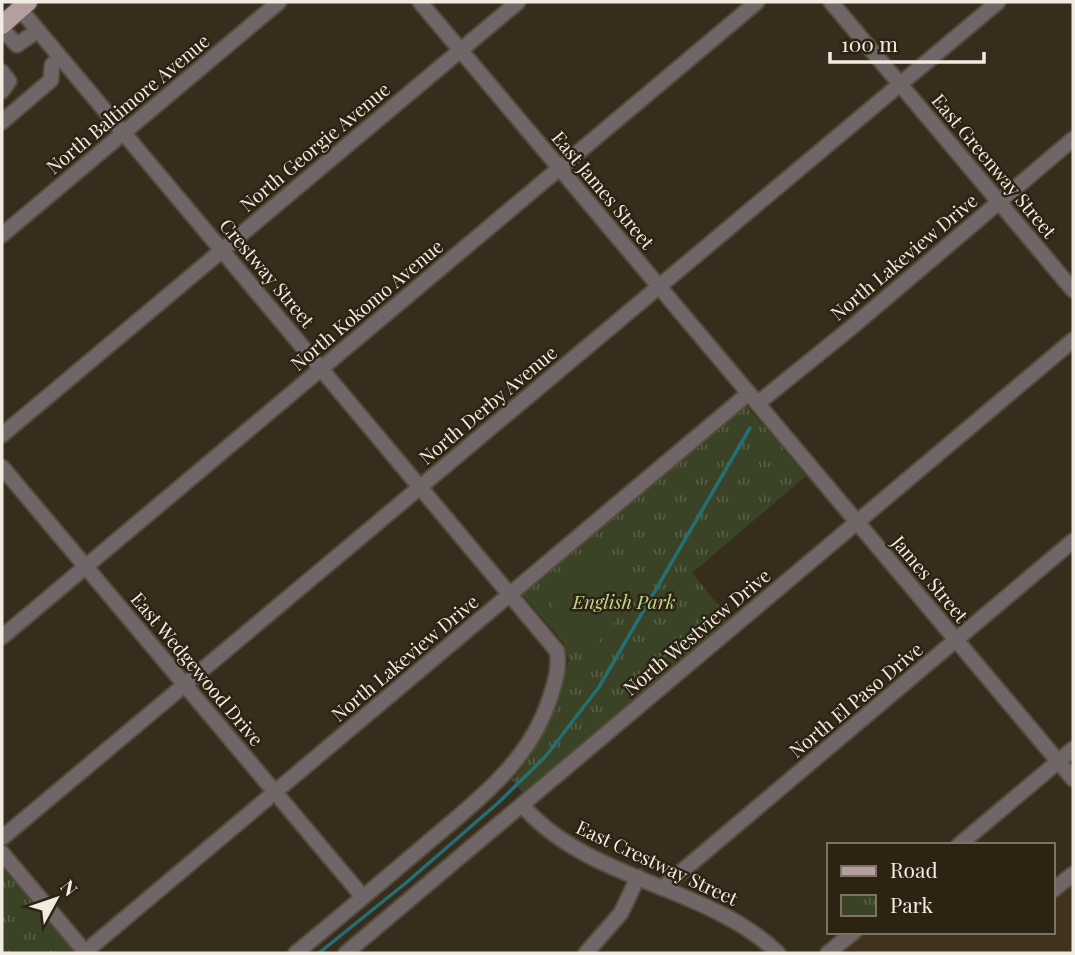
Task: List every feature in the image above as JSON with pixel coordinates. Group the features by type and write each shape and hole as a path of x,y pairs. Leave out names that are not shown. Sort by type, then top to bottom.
{"street":[{"name":"North Baltimore Avenue","path":"2,235 279,2"},
{"name":"East James Street","path":"420,2 753,398"},
{"name":"North Georgie Avenue","path":"2,435 518,2"},
{"name":"North Kokomo Avenue","path":"2,637 757,2"},
{"name":"East Greenway Street","path":"831,2 1073,290"},
{"name":"North Derby Avenue","path":"2,838 998,2"},
{"name":"Crestway Street","path":"10,16 37,31 553,644 559,660 554,687 544,716 522,752 506,773 472,806 363,897"},
{"path":"10,16 17,45 37,31"},
{"path":"2,122 51,80 52,65 60,58"},
{"path":"2,72 9,81 2,90"},
{"name":"North Lakeview Drive","path":"85,952 511,594 753,398 852,327 1073,139"},
{"name":"North Westview Drive","path":"346,953 1073,340"},
{"name":"James Street","path":"753,398 1073,779"},
{"name":"East Wedgewood Drive","path":"2,467 363,897"},
{"name":"North El Paso Drive","path":"662,888 1073,541"},
{"path":"961,843 1073,749"},
{"name":"East Crestway Street","path":"522,805 536,821 562,842 735,920 778,953"},
{"path":"2,853 85,952"},
{"path":"1054,889 1073,874"},
{"path":"586,953 621,913 638,877"},
{"path":"296,953 363,897"},
{"path":"828,953 852,934"}],"shaded area":[{"path":"1073,878 1073,953 829,953 852,934 1054,934 1054,894"}],"green space":[{"name":"English Park","path":"745,404 806,476 692,573 731,621 524,794 512,780 531,755 553,714 569,660 564,643 522,594"},
{"path":"604,541 622,575 626,599 614,622 590,651 545,596 546,588"},
{"path":"2,863 76,953 2,953"}],"waterway":[{"path":"319,953 407,882 498,803 545,757 599,687 750,428"}]}
